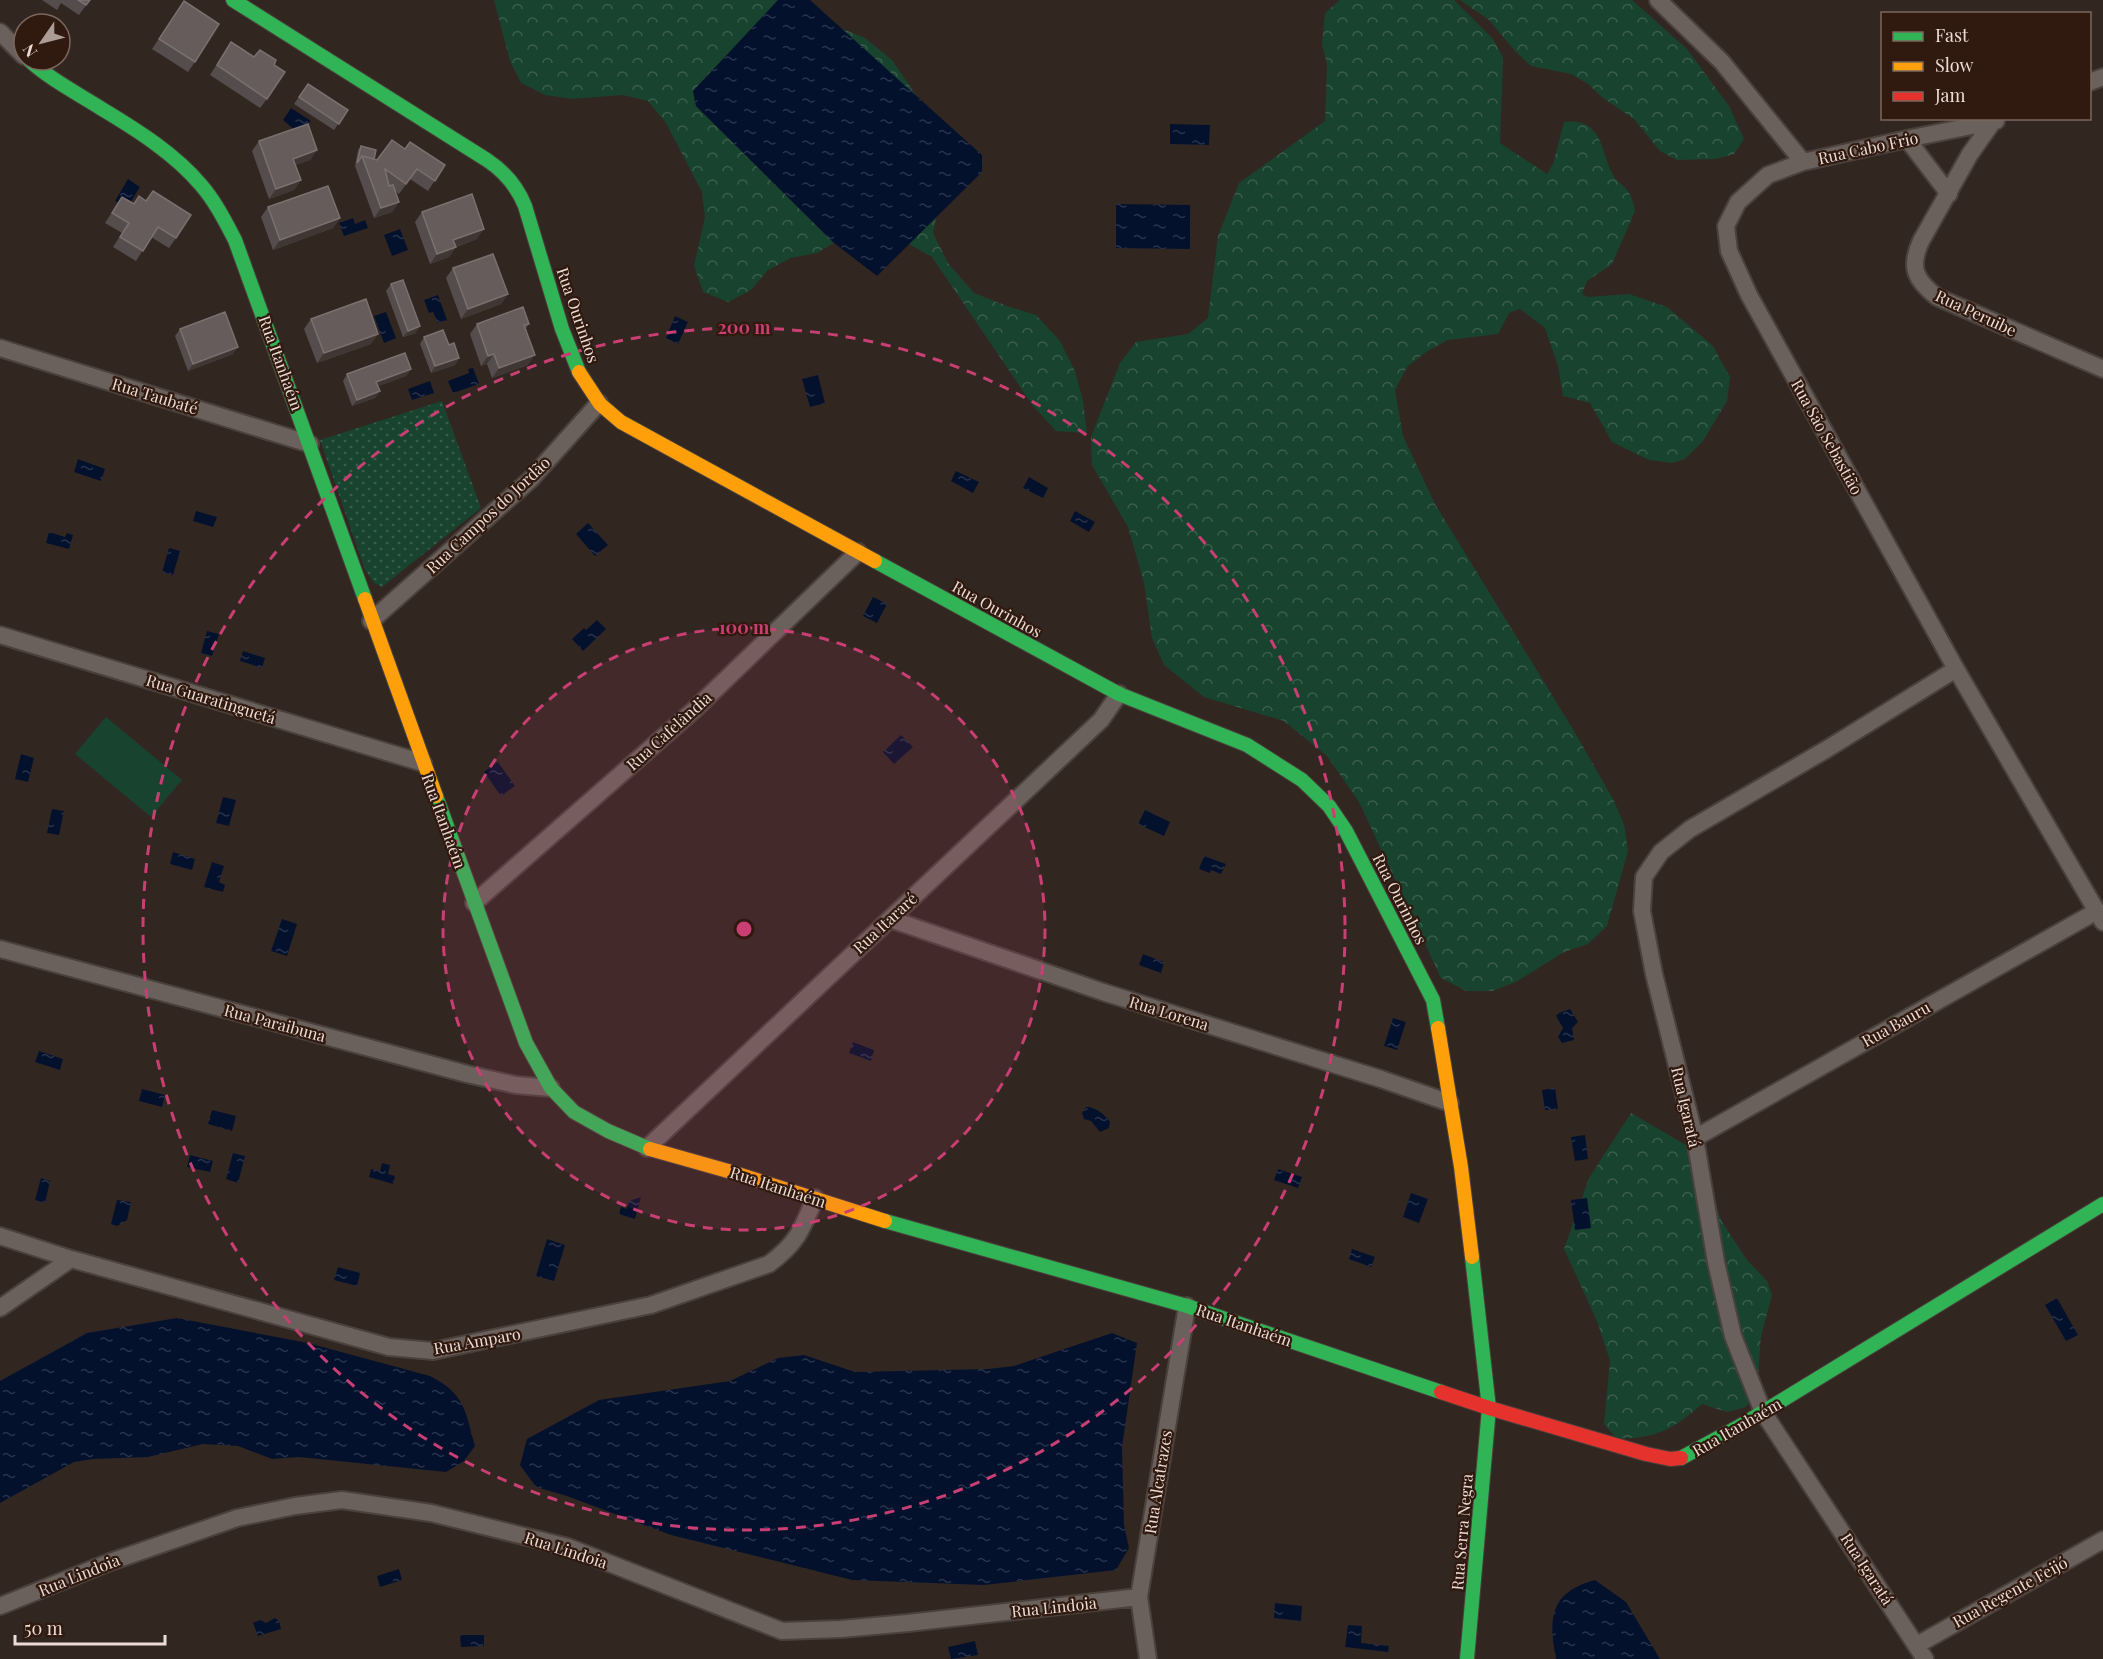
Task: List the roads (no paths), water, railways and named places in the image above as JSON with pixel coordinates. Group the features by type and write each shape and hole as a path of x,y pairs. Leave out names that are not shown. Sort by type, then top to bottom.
{"street":[{"name":"Rua Ourinhos","path":"233,0 488,159 513,183 530,213 537,246 567,342 580,374 599,404 621,422 1119,694 1247,745 1302,780 1329,806 1346,831 1432,1000 1461,1167 1489,1408"},
{"path":"1658,0 1722,62 1803,162"},
{"path":"0,32 12,44"},
{"name":"Rua Itanhaém","path":"42,72 114,116 162,150 196,179 235,240 310,444 371,621 526,1043 551,1089 574,1112 608,1131 647,1148 728,1171 870,1217 1187,1306 1489,1408 1646,1455 1670,1459 1684,1458 1763,1412 2103,1204"},
{"name":"Rua Cabo Frio","path":"1803,162 1997,121"},
{"name":"Rua Peruibe","path":"1997,121 1970,154 1915,254 1914,267 1918,279 1937,297 2103,369"},
{"path":"1907,139 1949,194"},
{"name":"Rua São Sebastião","path":"1803,162 1768,175 1738,202 1726,226 1729,251 1749,296 1956,669 2100,917"},
{"name":"Rua Taubaté","path":"0,348 310,444"},
{"name":"Rua Campos do Jordão","path":"371,621 531,479 599,404"},
{"name":"Rua Cafelândia","path":"474,903 694,710 858,552"},
{"name":"Rua Guaratinguetá","path":"0,635 423,763"},
{"name":"Rua Igaratá","path":"1921,1652 1763,1412 1733,1336 1716,1262 1695,1138 1654,974 1642,911 1644,877 1661,852 1690,829 1837,743 1956,669"},
{"name":"Rua Itararé","path":"647,1148 1101,720 1119,694"},
{"name":"Rua Bauru","path":"1695,1138 2100,917"},
{"name":"Rua Lorena","path":"890,919 1103,992 1381,1079 1450,1103"},
{"name":"Rua Paraibuna","path":"0,949 467,1074 551,1089"},
{"name":"Rua Amparo","path":"0,1236 71,1259 389,1347 433,1351 651,1305 769,1264 785,1252 800,1235 815,1198"},
{"path":"0,1308 71,1259"},
{"name":"Rua Alcatrazes","path":"1148,1659 1139,1597 1187,1306"},
{"name":"Rua Serra Negra","path":"1467,1659 1489,1408"},
{"name":"Rua Lindoia","path":"0,1606 110,1562 237,1518 295,1506 342,1500 431,1514 568,1547 782,1631 842,1629 908,1623 1139,1597"},
{"name":"Rua Regente Feijó","path":"1921,1652 2103,1540"}],"water":[{"path":"778,0 810,0 982,155 982,172 877,276 834,243 696,106 693,91"},
{"path":"291,108 311,121 296,131 283,120"},
{"path":"1170,124 1210,125 1209,145 1170,144"},
{"path":"128,179 140,187 127,208 115,201"},
{"path":"1116,204 1190,205 1190,249 1116,248"},
{"path":"353,218 355,224 365,220 368,228 344,236 339,223"},
{"path":"400,229 408,250 392,256 384,235"},
{"path":"438,295 447,320 438,323 433,312 429,313 424,300"},
{"path":"386,312 396,338 384,343 374,316"},
{"path":"675,316 688,322 678,344 666,338"},
{"path":"473,368 479,384 453,393 448,381 469,373 468,369"},
{"path":"818,375 825,403 810,407 802,379"},
{"path":"430,381 434,393 412,400 408,389"},
{"path":"78,459 105,469 101,481 74,472"},
{"path":"956,471 979,482 973,493 951,481"},
{"path":"1029,477 1048,488 1043,498 1023,488"},
{"path":"196,511 217,517 213,527 193,521"},
{"path":"1075,511 1095,522 1089,532 1070,521"},
{"path":"588,523 608,545 595,556 576,534"},
{"path":"49,532 65,537 67,533 73,535 69,549 46,543"},
{"path":"169,548 180,551 173,575 162,572"},
{"path":"873,597 887,604 877,623 863,616"},
{"path":"597,620 606,629 583,651 572,639"},
{"path":"207,631 219,634 212,656 201,653"},
{"path":"243,651 265,658 262,668 240,661"},
{"path":"901,735 913,747 894,764 883,752"},
{"path":"21,754 34,758 28,782 15,779"},
{"path":"498,762 515,786 501,796 484,772"},
{"path":"223,797 236,800 229,826 216,823"},
{"path":"52,809 64,811 59,835 47,833"},
{"path":"1145,810 1170,822 1164,836 1138,824"},
{"path":"173,852 195,859 192,870 170,864"},
{"path":"1204,856 1226,864 1221,874 1199,869"},
{"path":"212,862 224,866 219,882 225,885 223,892 204,887"},
{"path":"282,919 297,924 287,956 271,951"},
{"path":"1143,954 1164,962 1161,973 1139,965"},
{"path":"1570,1009 1578,1022 1572,1028 1574,1040 1562,1043 1558,1037 1563,1028 1556,1016"},
{"path":"1393,1018 1406,1022 1397,1050 1384,1046"},
{"path":"853,1042 874,1050 871,1061 849,1053"},
{"path":"39,1051 63,1059 60,1070 35,1062"},
{"path":"1555,1088 1558,1109 1545,1110 1542,1090"},
{"path":"142,1089 165,1095 162,1107 139,1101"},
{"path":"1086,1107 1093,1108 1102,1114 1110,1122 1109,1128 1100,1132 1091,1121 1084,1119 1082,1113"},
{"path":"212,1110 236,1116 232,1131 208,1124"},
{"path":"1585,1135 1588,1159 1575,1161 1571,1137"},
{"path":"233,1153 245,1156 238,1183 226,1179"},
{"path":"190,1155 213,1161 210,1172 187,1167"},
{"path":"382,1163 390,1165 388,1174 395,1176 393,1184 369,1177 371,1169 380,1171"},
{"path":"1278,1169 1302,1177 1298,1188 1274,1180"},
{"path":"41,1178 50,1181 45,1203 35,1200"},
{"path":"1411,1193 1428,1199 1419,1223 1403,1217"},
{"path":"641,1197 635,1219 619,1214 621,1207 627,1209 629,1201"},
{"path":"1587,1198 1591,1228 1575,1230 1571,1200"},
{"path":"117,1200 131,1202 127,1220 117,1226 111,1224"},
{"path":"547,1239 565,1245 554,1281 536,1276"},
{"path":"1352,1249 1375,1257 1371,1267 1349,1259"},
{"path":"338,1267 360,1273 357,1286 334,1280"},
{"path":"2057,1298 2078,1335 2066,1341 2045,1305"},
{"path":"177,1318 308,1343 430,1376 450,1389 462,1404 475,1446 464,1461 446,1472 299,1457 272,1459 238,1446 203,1444 148,1457 74,1462 0,1503 0,1381 87,1333"},
{"path":"1112,1333 1137,1343 1122,1447 1124,1525 1129,1548 1116,1570 984,1585 852,1580 671,1535 567,1496 536,1487 520,1465 527,1439 599,1400 730,1381 778,1358 804,1355 855,1372 988,1369 1014,1366"},
{"path":"399,1569 402,1580 380,1587 377,1576"},
{"path":"1595,1580 1626,1602 1660,1659 1556,1659 1552,1631 1556,1609 1561,1599 1569,1592"},
{"path":"1275,1603 1302,1606 1301,1621 1274,1618"},
{"path":"275,1618 279,1621 281,1629 258,1636 253,1623 260,1620 266,1623"},
{"path":"1348,1625 1362,1626 1361,1643 1389,1646 1388,1652 1345,1647"},
{"path":"460,1635 484,1635 484,1646 461,1647"},
{"path":"975,1641 978,1655 951,1659 948,1647"}]}
